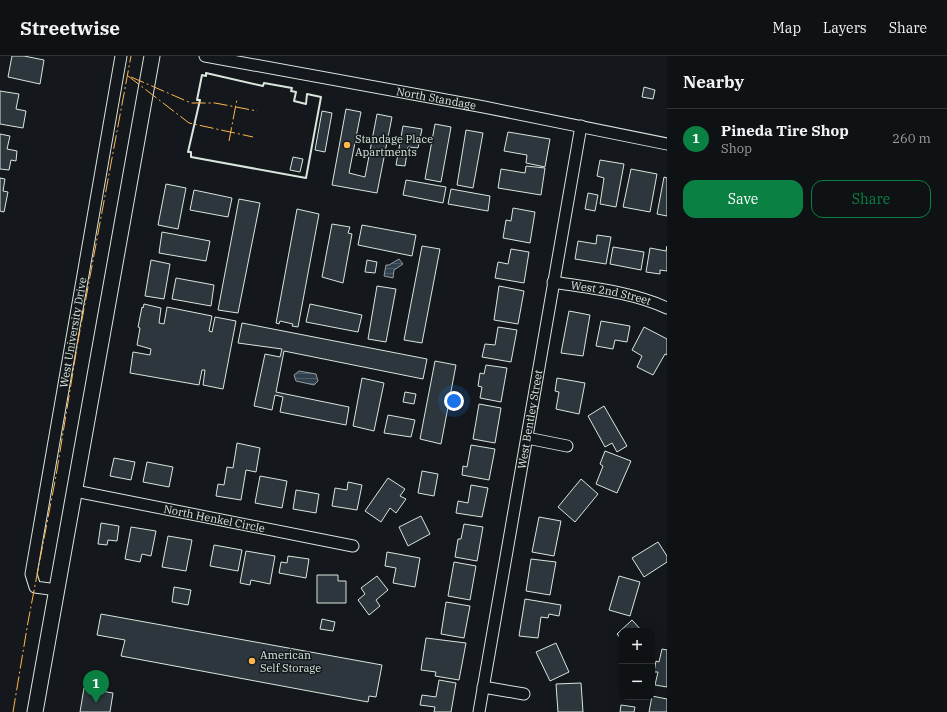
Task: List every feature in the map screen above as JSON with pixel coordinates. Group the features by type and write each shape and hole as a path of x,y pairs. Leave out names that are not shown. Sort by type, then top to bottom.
{"main road":[{"path":"35,712 152,56"}],"street":[{"name":"West University Drive","path":"57,590 35,587 31,574 122,56"},
{"name":"North Standage","path":"205,56 581,126 667,144"},
{"name":"West Bentley Street","path":"479,712 581,126"},
{"name":"West 2nd Street","path":"553,282 624,294 656,302 667,308"},
{"path":"527,438 567,446"},
{"name":"North Henkel Circle","path":"75,491 353,546"},
{"path":"483,687 524,694"}],"water":[{"path":"399,259 403,264 394,270 393,278 384,276 386,265 389,265"},
{"path":"299,371 316,374 318,381 314,385 296,381 294,375"}],"building":[{"path":"12,56 24,56 44,60 40,84 8,77"},
{"path":"644,87 655,90 653,99 642,97"},
{"path":"0,91 19,94 16,109 26,111 23,128 0,124"},
{"name":"Standage Place Apartments","path":"346,109 361,112 349,173 365,177 377,114 392,117 377,193 332,185"},
{"path":"322,111 332,113 325,152 315,150"},
{"path":"435,124 451,127 441,182 425,179"},
{"path":"403,126 422,129 418,148 408,147 405,166 396,165"},
{"path":"466,130 483,133 473,188 457,185"},
{"path":"508,132 550,139 545,167 526,163 527,155 504,151"},
{"path":"0,134 10,136 7,149 17,151 16,161 11,160 9,170 0,169"},
{"path":"293,157 303,159 300,172 290,170"},
{"path":"600,160 624,164 616,207 600,204 604,178 597,176"},
{"path":"526,166 545,168 541,195 498,188 501,169 525,173"},
{"path":"631,169 657,174 650,212 623,207"},
{"path":"664,177 667,178 667,216 657,214"},
{"path":"0,178 5,179 3,191 8,192 4,212 0,211"},
{"path":"406,180 446,187 443,203 403,195"},
{"path":"166,184 186,188 178,229 158,225"},
{"path":"451,189 490,196 488,211 448,204"},
{"path":"194,190 232,198 228,217 190,210"},
{"path":"588,193 598,195 595,211 585,209"},
{"path":"239,199 260,203 238,313 218,310"},
{"path":"513,208 535,212 530,243 503,238 506,220 511,221"},
{"path":"297,209 319,214 298,327 292,326 293,324 280,321 279,324 276,323"},
{"path":"332,224 350,227 348,233 352,234 343,283 322,277"},
{"path":"362,225 416,235 412,256 358,245"},
{"path":"162,232 210,241 206,261 159,253"},
{"path":"597,235 611,237 606,264 575,259 578,241 596,244"},
{"path":"422,246 440,249 422,343 404,340"},
{"path":"667,246 667,271 660,270 660,274 646,272 650,248 666,251"},
{"path":"613,247 644,252 641,270 610,264"},
{"path":"511,249 529,252 524,283 495,278 498,262 508,264"},
{"path":"151,260 170,264 164,299 145,296"},
{"path":"367,260 377,262 375,273 365,272"},
{"path":"176,278 214,285 211,306 172,299"},
{"path":"377,286 396,289 386,342 368,339"},
{"path":"499,286 524,291 518,324 494,320"},
{"path":"144,304 161,308 159,323 164,324 167,307 212,316 209,331 212,332 215,317 236,321 223,389 203,385 205,370 202,370 199,385 130,373 133,352 150,355 151,349 137,345 140,328 138,327"},
{"path":"310,304 362,315 358,332 306,322"},
{"path":"569,311 590,315 583,356 561,353"},
{"path":"601,321 630,326 627,342 615,340 613,349 596,346"},
{"path":"242,323 427,359 423,379 284,351 276,392 349,407 346,425 280,412 283,397 275,395 272,410 254,406 265,354 280,357 282,349 238,343"},
{"path":"498,327 517,330 511,362 482,357 485,344 495,345"},
{"path":"644,327 667,339 667,355 665,354 653,375 637,367 642,356 632,350"},
{"path":"435,361 456,365 441,444 420,439"},
{"path":"486,365 507,368 501,402 480,398 482,387 478,386 480,373 484,374"},
{"path":"362,378 384,383 374,431 353,426"},
{"path":"557,378 585,383 579,414 556,409 559,392 555,391"},
{"path":"405,392 416,394 414,404 403,402"},
{"path":"479,404 501,408 495,443 473,439"},
{"path":"604,406 627,446 617,452 612,443 605,447 588,416"},
{"path":"388,415 415,420 411,437 384,433"},
{"path":"237,443 260,448 256,472 246,470 241,500 216,496 218,484 224,485 227,467 233,468"},
{"path":"471,445 495,449 489,480 462,475 463,466 467,467"},
{"path":"605,451 631,461 617,493 596,484 603,466 600,464"},
{"path":"114,458 135,462 131,480 110,476"},
{"path":"147,462 173,467 169,487 143,482"},
{"path":"422,471 438,474 434,496 418,493"},
{"path":"260,476 287,481 282,508 255,503"},
{"path":"388,478 405,489 400,496 406,499 396,513 390,508 381,522 365,511"},
{"path":"581,479 598,494 575,522 558,507"},
{"path":"348,482 362,485 357,510 332,506 335,488 347,490"},
{"path":"471,485 488,488 482,517 456,513 458,501 468,503"},
{"path":"296,490 319,494 316,513 293,509"},
{"path":"421,516 430,534 408,546 399,527"},
{"path":"539,517 561,521 554,556 532,552"},
{"path":"101,523 119,526 117,541 108,540 107,545 98,544"},
{"path":"464,524 483,527 477,561 455,557 458,539 461,539"},
{"path":"131,527 156,531 151,556 142,554 140,562 125,559"},
{"path":"168,536 192,540 186,571 162,567"},
{"path":"658,542 667,556 667,562 644,577 632,558"},
{"path":"214,545 242,550 238,571 210,566"},
{"path":"246,551 275,556 270,584 251,580 250,585 240,583"},
{"path":"387,552 420,558 415,587 393,583 396,568 385,566"},
{"path":"288,556 309,559 306,578 279,573 281,562 287,563"},
{"path":"531,559 556,562 550,595 526,591"},
{"path":"454,562 476,566 470,600 448,596"},
{"path":"317,575 338,575 338,581 346,581 346,603 317,603"},
{"path":"377,576 388,590 376,600 380,606 369,615 358,600 365,594 361,588"},
{"path":"619,576 640,582 630,616 609,610"},
{"path":"174,587 191,590 188,605 172,602"},
{"path":"525,599 561,605 559,616 549,614 548,618 541,617 538,638 519,636"},
{"path":"446,602 470,606 464,638 441,634"},
{"name":"American Self Storage","path":"101,614 382,665 376,697 369,696 368,702 121,656 125,640 97,635"},
{"path":"322,619 335,622 333,631 320,629"},
{"path":"632,620 639,628 623,628"},
{"path":"426,638 466,643 459,680 435,676 436,672 421,670"},
{"path":"556,643 569,672 550,681 536,652"},
{"path":"662,649 667,650 667,687 655,685 658,672 655,672 655,666 656,661 659,662"},
{"path":"439,680 456,683 451,712 434,712 435,707 420,705 422,695 436,697"},
{"path":"581,683 583,712 558,712 556,684"},
{"path":"84,688 113,693 110,712 80,712"},
{"path":"655,697 667,699 667,712 649,712 651,700 655,700"},
{"path":"621,705 635,707 634,712 620,712"}],"wall":[{"path":"206,73 263,86 264,83 292,88 291,91 296,92 294,101 306,104 307,94 321,97 306,178 191,157 191,152 188,152 200,100 197,100 202,75 206,76 206,73"}],"power":[{"path":"13,712 28,622 56,476 78,341 131,56"},
{"path":"128,76 189,123 253,137"},
{"path":"131,77 191,103 215,103 257,111"},
{"path":"229,141 237,99"}],"place":[{"name":"Standage Place Apartments","path":"347,145"},
{"name":"American Self Storage","path":"252,661"},
{"name":"Pineda Tire Shop","path":"96,703"}]}
